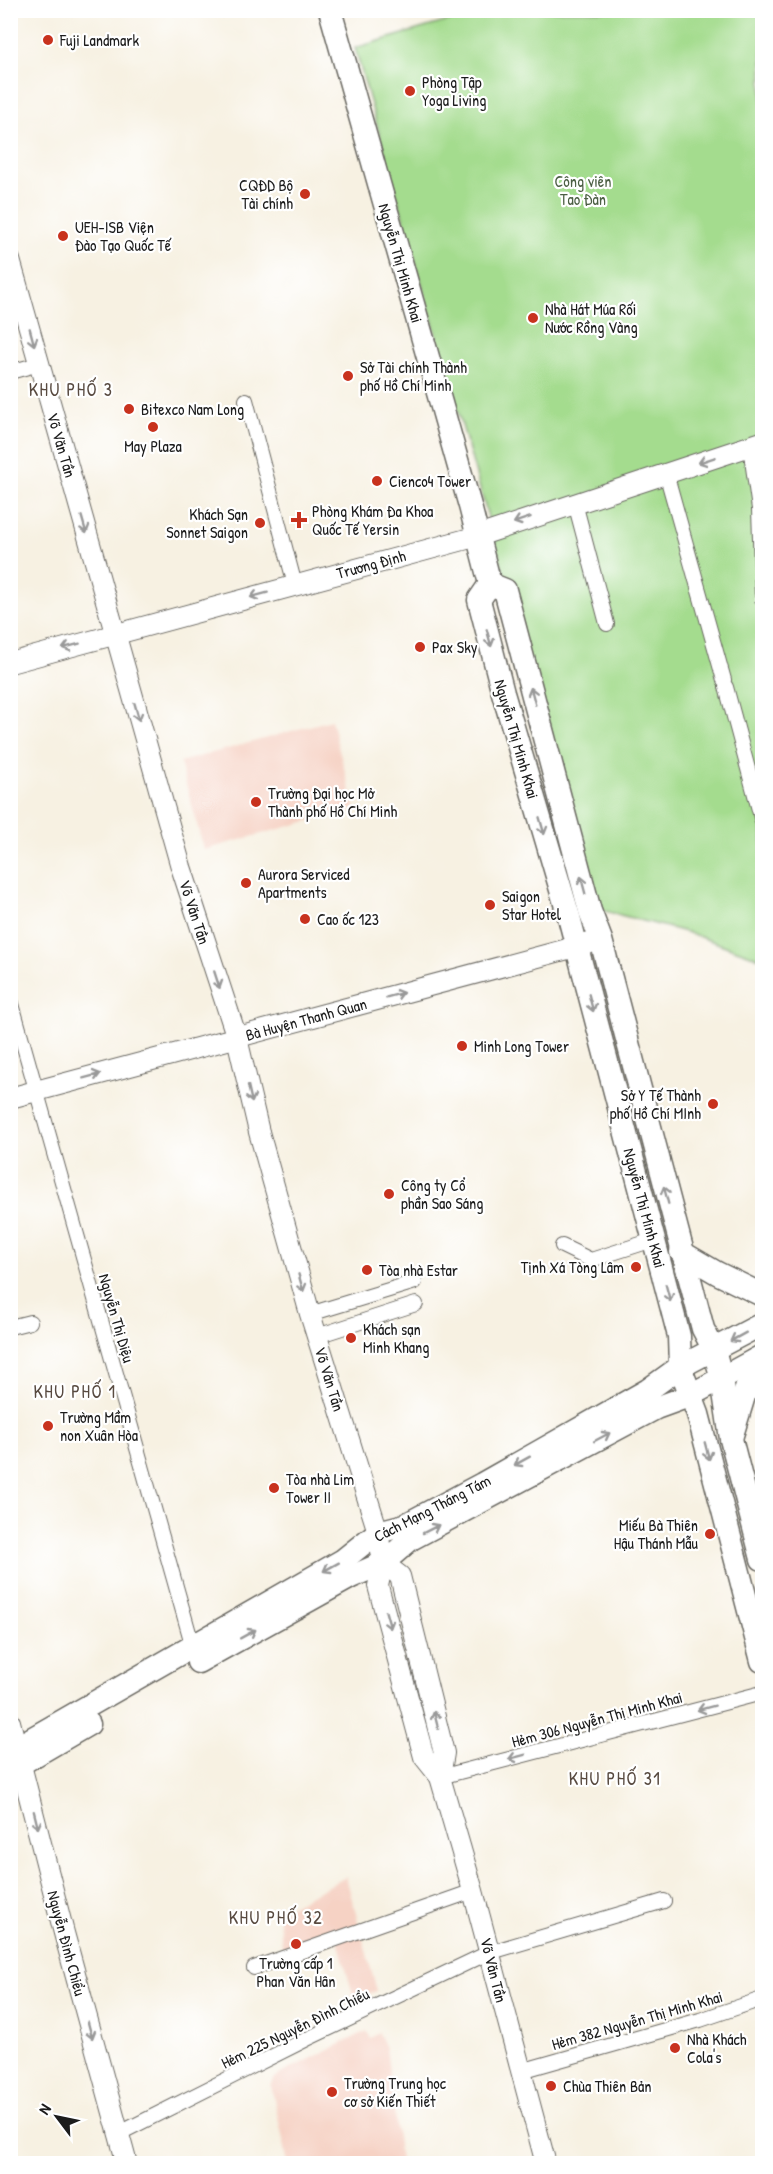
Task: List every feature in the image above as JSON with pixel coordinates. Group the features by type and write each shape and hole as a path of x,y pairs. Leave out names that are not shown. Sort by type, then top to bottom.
{"main road":[{"name":"Nguyễn Thị Minh Khai","path":"334,11 490,584 479,600 503,693 576,947 679,1336 680,1367 689,1396 698,1414 762,1661"},
{"name":"Võ Văn Tần","path":"10,260 181,867 237,1038 259,1132 316,1336 378,1532 383,1563 400,1576 444,1753 440,1777 546,2163"},
{"name":"Trương Định","path":"10,663 478,536 756,444"},
{"name":"Nguyễn Thị Minh Khai","path":"490,584 505,591 590,911 601,940 681,1252 703,1329 714,1350 722,1379 731,1439 762,1559"},
{"name":"Bà Huyện Thanh Quan","path":"10,1098 601,940"},
{"path":"681,1252 762,1295"},
{"name":"Cách Mạng Tháng Tám","path":"15,1758 195,1655 343,1560 378,1532 405,1525 482,1484 648,1390 680,1367 762,1324"},
{"path":"731,1439 759,1358"},
{"name":"Cách Mạng Tháng Tám","path":"195,1655 383,1563 411,1539 656,1408 689,1396 759,1358"},
{"name":"Nguyễn Đình Chiểu","path":"10,1722 15,1758 127,2163"}],"street":[{"path":"10,372 39,364"},
{"path":"246,400 295,585"},
{"path":"756,444 762,599"},
{"path":"666,473 762,821"},
{"path":"575,503 607,624"},
{"name":"Nguyễn Thị Diệu","path":"10,997 195,1655"},
{"path":"562,1246 591,1260 653,1240"},
{"path":"310,1314 415,1282"},
{"path":"316,1336 416,1304"},
{"path":"10,1327 30,1322"},
{"name":"Hẻm 306 Nguyễn Thị Minh Khai","path":"440,1777 762,1693"},
{"path":"254,1968 473,1891"},
{"name":"Hẻm 225 Nguyễn Ðình Chiểu","path":"118,2134 307,2039 488,1953 664,1901"},
{"name":"Hẻm 382 Nguyễn Thị Minh Khai","path":"521,2071 700,2020 762,1999"}],"shaded area":[{"path":"331,720 355,808 204,850 180,762"},
{"name":"Trường cấp 1 Phan Văn Hân","path":"346,1877 377,1991 354,1998 336,1934 283,1953 278,1912"},
{"name":"Trường Trung học cơ sở Kiến Thiết","path":"367,2031 371,2038 379,2033 386,2048 400,2161 389,2164 288,2163 271,2085 275,2078"}],"green space":[{"name":"Công viên Tao Đàn","path":"482,11 762,11 762,959 686,932 589,907 507,584 355,48"}],"place":[{"name":"Fuji Landmark","path":"48,40"},
{"name":"Phòng Tập Yoga Living","path":"410,91"},
{"name":"CQĐD Bộ Tài chính","path":"305,194"},
{"name":"UEH-ISB Viện Đào Tạo Quốc Tế","path":"63,236"},
{"name":"Nhà Hát Múa Rối Nước Rồng Vàng","path":"533,318"},
{"name":"Sở Tài chính Thành phố Hồ Chí Minh","path":"348,376"},
{"name":"Bitexco Nam Long","path":"129,409"},
{"name":"May Plaza","path":"153,427"},
{"name":"Cienco4 Tower","path":"377,481"},
{"name":"Phòng Khám Đa Khoa Quốc Tế Yersin","path":"299,520"},
{"name":"Khách Sạn Sonnet Saigon","path":"260,523"},
{"name":"Pax Sky","path":"420,647"},
{"name":"Trường Đại học Mở Thành phố Hồ Chí Minh","path":"256,802"},
{"name":"Aurora Serviced Apartments","path":"246,883"},
{"name":"Saigon Star Hotel","path":"490,905"},
{"name":"Cao ốc 123","path":"305,919"},
{"name":"Minh Long Tower","path":"462,1046"},
{"name":"Sở Y Tế Thành phố Hồ Chí MInh","path":"713,1104"},
{"name":"Công ty Cổ phần Sao Sáng","path":"389,1194"},
{"name":"Tịnh Xá Tòng Lâm","path":"636,1267"},
{"name":"Tòa nhà Estar","path":"367,1270"},
{"name":"Khách sạn Minh Khang","path":"351,1338"},
{"name":"Trường Mầm non Xuân Hòa","path":"48,1426"},
{"name":"Tòa nhà Lim Tower II","path":"274,1488"},
{"name":"Miếu Bà Thiên Hậu Thánh Mẫu","path":"710,1534"},
{"name":"Trường cấp 1 Phan Văn Hân","path":"296,1944"},
{"name":"Nhà Khách Cola's","path":"675,2048"},
{"name":"Chùa Thiên Bản","path":"551,2086"},
{"name":"Trường Trung học cơ sở Kiến Thiết","path":"332,2092"}],"district":[{"name":"KHU PHỐ 3","path":"71,390"},
{"name":"KHU PHỐ 1","path":"75,1392"},
{"name":"KHU PHỐ 31","path":"615,1779"},
{"name":"KHU PHỐ 32","path":"276,1918"}]}
